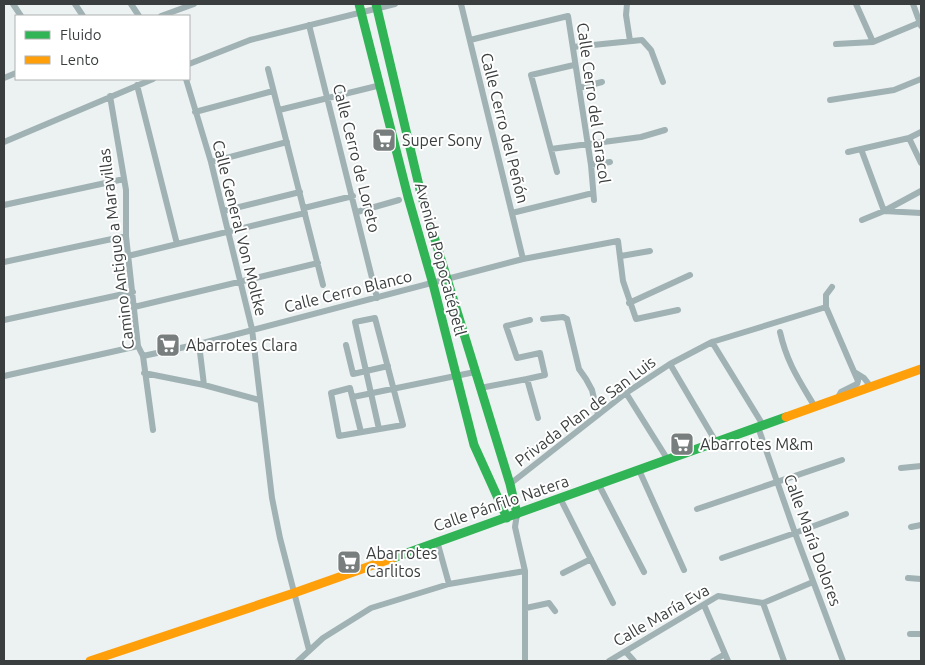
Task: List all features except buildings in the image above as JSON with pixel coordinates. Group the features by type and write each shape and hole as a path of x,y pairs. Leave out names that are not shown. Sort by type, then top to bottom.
{"street":[{"path":"13,4 20,15"},
{"path":"75,4 82,15"},
{"path":"131,4 138,15"},
{"path":"164,15 192,4"},
{"path":"190,64 250,40 309,25 360,8 394,4"},
{"name":"Calle Cerro del Peñón","path":"461,4 523,259"},
{"path":"627,4 626,15 630,41"},
{"path":"856,4 873,42"},
{"path":"836,44 873,42 921,24 913,4"},
{"name":"Avenida Popocatépetl","path":"376,6 420,194 510,484 517,514"},
{"name":"Avenida Popocatépetl","path":"360,8 474,445 506,518"},
{"name":"Calle Cerro del Caracol","path":"470,40 568,16 574,65 591,165 593,196 512,214"},
{"name":"Calle Cerro de Loreto","path":"309,25 377,298"},
{"path":"572,47 642,40 651,50 663,82"},
{"path":"556,172 531,75 574,65"},
{"path":"268,69 323,285"},
{"path":"830,100 894,90 921,79"},
{"path":"4,142 150,80"},
{"name":"Calle General Von Moltke","path":"186,80 211,162 252,329 272,498 309,650"},
{"path":"578,88 602,82"},
{"path":"137,85 178,244"},
{"path":"278,110 381,85"},
{"path":"195,112 274,91"},
{"name":"Camino Antiguo a Maravillas","path":"110,96 126,190 126,236 138,346 143,356 144,373 154,430"},
{"path":"551,149 641,137 665,130"},
{"path":"848,152 909,138 921,132"},
{"path":"394,138 407,135"},
{"path":"909,138 921,163"},
{"path":"211,162 287,142"},
{"path":"861,149 884,211"},
{"path":"591,165 610,162"},
{"path":"4,205 124,179"},
{"path":"223,211 300,192"},
{"path":"862,220 921,193"},
{"path":"128,256 228,232 353,196"},
{"path":"357,212 400,200"},
{"path":"884,211 921,212"},
{"path":"4,262 126,236"},
{"name":"Calle Cerro Blanco","path":"143,356 199,344 523,259 618,241 621,256"},
{"path":"650,251 621,256 623,281 629,304 636,319 678,310"},
{"path":"134,307 318,263"},
{"path":"629,304 690,275"},
{"path":"832,287 826,294 826,307 844,352 856,374 857,384 841,392 837,399"},
{"path":"4,320 133,292"},
{"name":"Privada Plan de San Luis","path":"510,484 626,393 670,364 712,342 826,307"},
{"path":"543,319 563,317 567,319 578,370 592,390 598,415"},
{"path":"361,432 350,388 331,393 339,436 361,432 379,428 403,424 375,318 355,322 379,428"},
{"path":"480,388 545,375 540,353 517,358 506,326 530,320"},
{"path":"780,332 785,354 791,368 814,407"},
{"name":"Calle María Dolores","path":"712,342 761,426 795,534 842,661"},
{"path":"199,344 204,385"},
{"path":"346,345 353,374 388,366"},
{"path":"4,376 138,346"},
{"path":"670,364 716,442"},
{"name":"Calle Pánfilo Natera","path":"90,661 294,593 921,369"},
{"path":"353,397 475,372"},
{"path":"144,373 204,385 259,400"},
{"path":"856,374 864,378 868,388"},
{"path":"527,378 538,418"},
{"path":"626,393 668,460"},
{"path":"697,509 842,460"},
{"path":"902,468 921,466"},
{"path":"639,470 684,570"},
{"path":"599,485 644,572"},
{"path":"500,501 512,496"},
{"path":"560,498 613,603"},
{"path":"517,514 515,527 525,571 525,661"},
{"path":"722,558 795,534 846,514"},
{"path":"506,518 515,527"},
{"path":"911,527 921,525"},
{"path":"437,541 449,584"},
{"path":"563,573 591,560"},
{"path":"298,661 322,638 371,608 449,584 525,571"},
{"path":"908,578 921,578"},
{"path":"784,661 763,603 813,582"},
{"name":"Calle María Eva","path":"609,661 718,596 763,603"},
{"path":"526,608 549,604 555,611"},
{"path":"704,605 728,661"},
{"path":"910,634 921,634"},
{"path":"626,652 634,661"},
{"path":"713,661 725,654"}],"traffic: fast":[{"path":"359,4 474,445 507,518"},
{"path":"376,4 421,194 510,484 517,514"},
{"path":"393,558 786,417"}],"traffic: slow":[{"path":"786,417 921,369"},
{"path":"90,661 393,558"}],"place":[{"name":"Super Sony","path":"384,140"},
{"name":"Abarrotes Clara","path":"168,345"},
{"name":"Abarrotes M&m","path":"682,444"},
{"name":"Abarrotes Carlitos","path":"349,562"}]}
